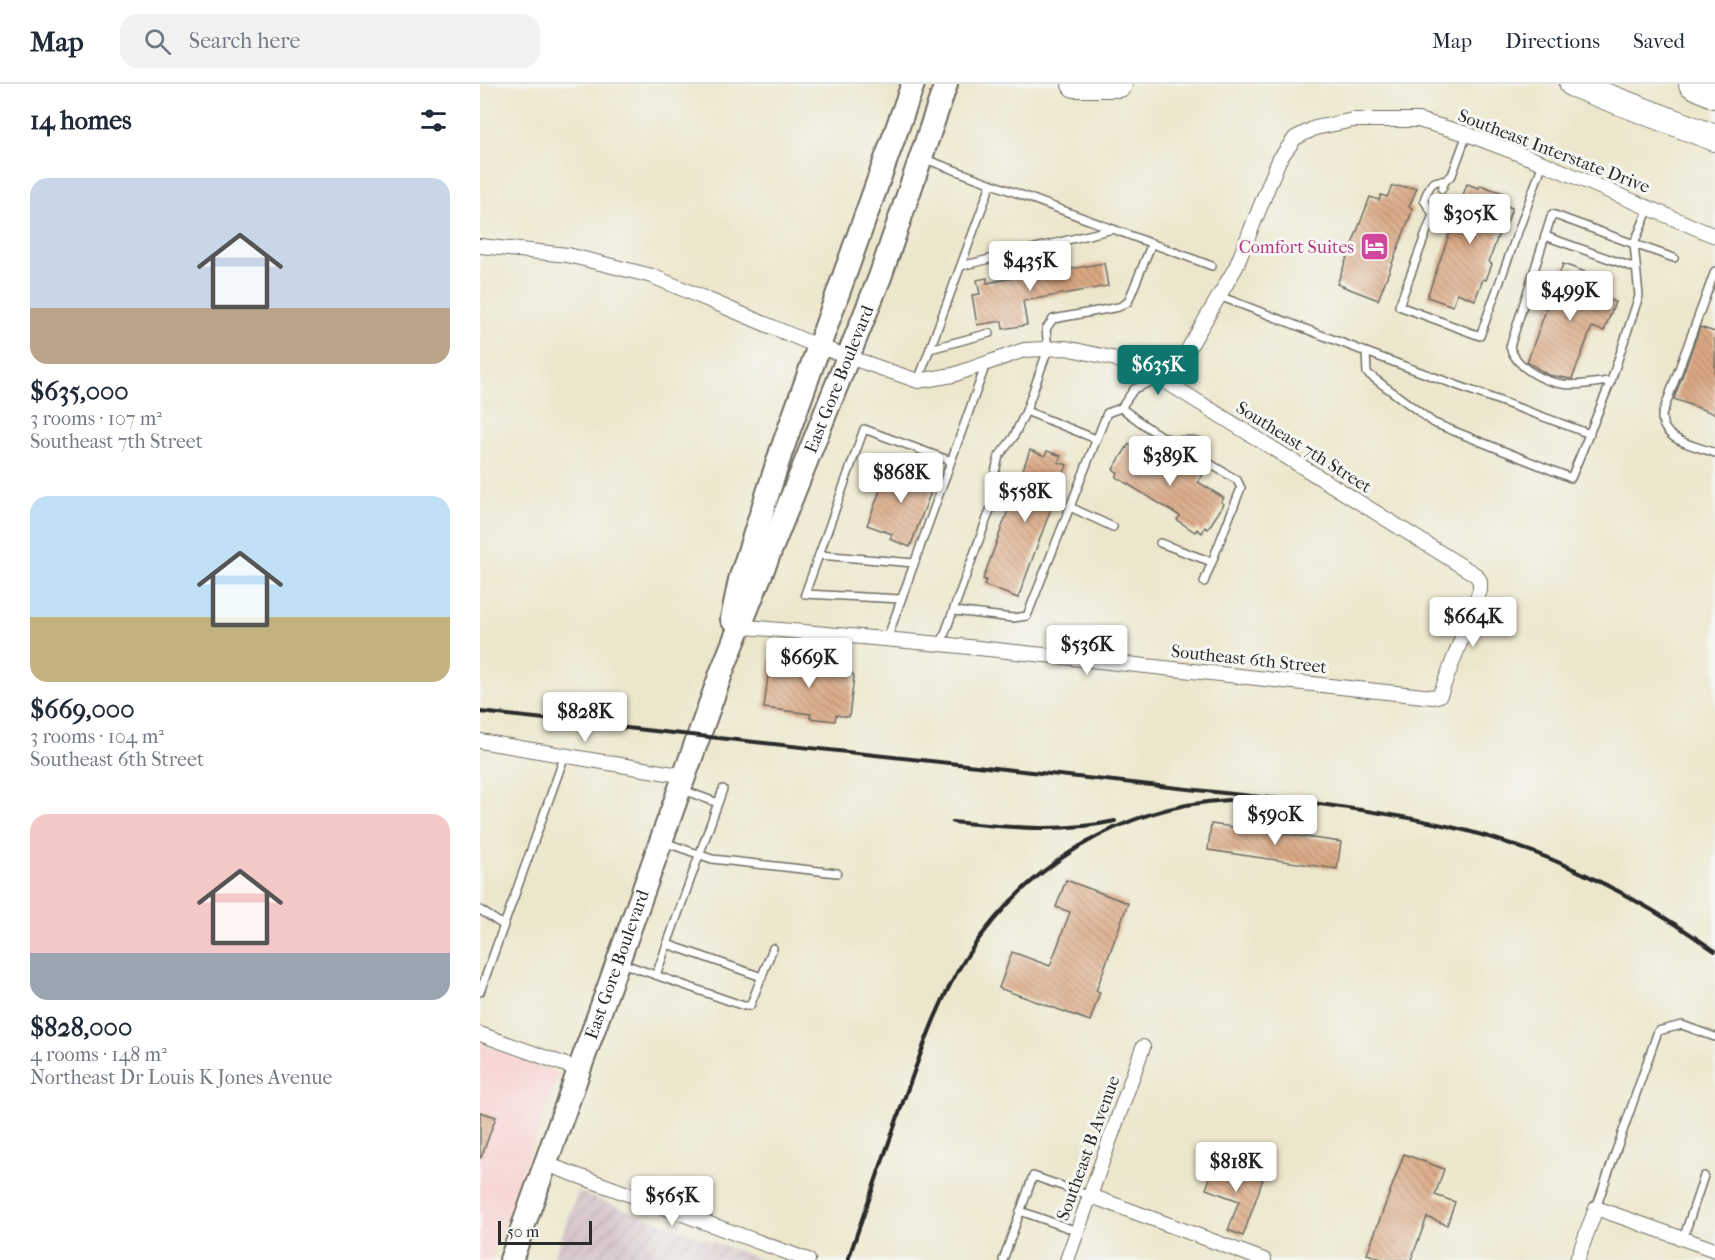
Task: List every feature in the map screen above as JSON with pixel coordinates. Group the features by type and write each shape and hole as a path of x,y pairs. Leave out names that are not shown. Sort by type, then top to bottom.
{"highway":[{"path":"1075,84 1119,84"},
{"path":"1573,84 1715,136"},
{"path":"1609,84 1715,136"},
{"path":"1692,84 1715,95"}],"main road":[{"name":"East Gore Boulevard","path":"736,626 740,580 817,346 913,84"},
{"name":"East Gore Boulevard","path":"510,1260 683,783 736,626 880,277 946,84"},
{"path":"889,146 920,157"}],"street":[{"name":"Southeast Interstate Drive","path":"1162,380 1185,353 1236,267 1278,160 1296,138 1315,128 1353,120 1418,120 1467,134 1544,163 1715,236"},
{"name":"Southeast 7th Street","path":"480,246 568,255 652,276 817,346 918,381 952,375 1024,350 1066,348 1116,359 1162,380 1476,575 1480,581 1480,590 1440,695"},
{"name":"Southeast 6th Street","path":"736,626 941,644 1440,695"},
{"path":"480,741 565,755 683,783"},
{"path":"480,1034 580,1070"},
{"name":"Southeast B Avenue","path":"1067,1260 1143,1047"},
{"path":"546,1164 808,1260"},
{"path":"1090,1196 1264,1260"},
{"path":"1577,1260 1596,1208 1715,1250"}],"lane":[{"path":"1442,189 1445,181 1452,175 1467,134"},
{"path":"920,157 1212,266"},
{"path":"1445,181 1437,180 1431,183 1424,200 1434,211 1399,306 1480,336 1544,163"},
{"path":"918,381 991,184"},
{"path":"1366,352 1367,373 1434,423 1571,478 1611,381 1639,296 1634,244 1649,208"},
{"path":"1611,381 1562,384 1521,368 1513,357 1510,347 1551,214 1674,258"},
{"path":"960,266 1113,229"},
{"path":"1545,236 1635,268"},
{"path":"941,644 993,502 994,476 999,456 1013,438 1026,411 1048,349 1046,329 1053,319 1119,307 1128,302 1152,243"},
{"path":"1715,271 1662,415 1661,426 1667,435 1715,453"},
{"path":"1219,296 1590,434"},
{"path":"930,349 990,333"},
{"path":"886,639 986,362"},
{"path":"954,610 1013,618 1027,616 1107,413 1121,408 1134,389 1162,380"},
{"path":"1121,408 1167,438 1178,441 1190,438 1200,442 1207,462 1237,480 1241,488 1204,582"},
{"path":"1026,411 1096,439"},
{"path":"901,599 804,594 864,429 951,461"},
{"path":"1070,507 1113,527"},
{"path":"1160,543 1212,562"},
{"path":"819,555 914,563"},
{"path":"480,992 565,755"},
{"path":"683,783 718,803"},
{"path":"656,975 723,789"},
{"path":"662,841 712,859 837,873"},
{"path":"480,910 503,925"},
{"path":"667,944 762,977"},
{"path":"619,962 744,1006 750,1006 772,948"},
{"path":"1596,1208 1658,1031 1682,1024 1715,1037"},
{"path":"1003,1260 1033,1176 1090,1196"},
{"path":"1683,1239 1704,1176"},
{"path":"1020,1211 1077,1231"}],"shaded area":[{"path":"480,1044 559,1073 491,1260 480,1260"},
{"path":"578,1192 762,1260 553,1260"}],"building":[{"path":"1467,184 1479,188 1480,185 1506,194 1503,204 1512,208 1504,231 1500,230 1489,262 1492,264 1475,300 1457,293 1453,306 1427,297"},
{"name":"Comfort Suites","path":"1392,186 1417,188 1409,207 1413,209 1378,300 1337,284 1370,197 1379,200 1381,195 1387,197"},
{"path":"1022,262 1024,277 1104,263 1108,286 1023,301 1027,325 1003,329 1002,321 977,325 972,295 980,294 977,280 987,278 987,283 1013,278 1010,264"},
{"path":"1563,264 1611,281 1605,298 1615,302 1604,331 1592,327 1572,379 1548,375 1527,362"},
{"path":"1700,327 1715,332 1715,414 1674,399"},
{"path":"1129,444 1134,447 1136,445 1172,469 1178,460 1202,476 1198,482 1224,498 1221,502 1224,504 1208,529 1205,527 1202,533 1197,529 1195,532 1177,520 1180,516 1116,477 1118,473 1113,469"},
{"path":"1030,450 1045,456 1047,451 1061,456 1058,462 1067,465 1018,598 984,585 986,580 983,579"},
{"path":"890,464 935,481 910,547 890,539 892,534 867,525"},
{"path":"770,659 848,668 854,676 849,717 836,715 835,721 810,718 811,714 764,708"},
{"path":"1211,824 1341,842 1337,869 1208,850"},
{"path":"1066,880 1128,903 1096,991 1100,992 1090,1021 999,988 1012,952 1050,966 1070,912 1056,907"},
{"path":"480,1112 496,1117 481,1158 480,1157"},
{"path":"1404,1154 1444,1169 1435,1195 1455,1202 1447,1225 1427,1217 1411,1260 1385,1260 1367,1254"},
{"path":"1216,1162 1263,1179 1243,1236 1228,1230 1239,1201 1206,1189"}],"railway":[{"path":"480,712 1289,800 1408,818 1483,835 1553,860 1621,892 1685,930 1715,951"},
{"path":"848,1260 931,1027 947,990 967,956 991,924 1018,894 1079,846 1114,828 1150,814 1189,805 1229,800"},
{"path":"953,822 1055,828 1115,821"}],"place":[{"name":"Comfort Suites","path":"1375,247"}]}
